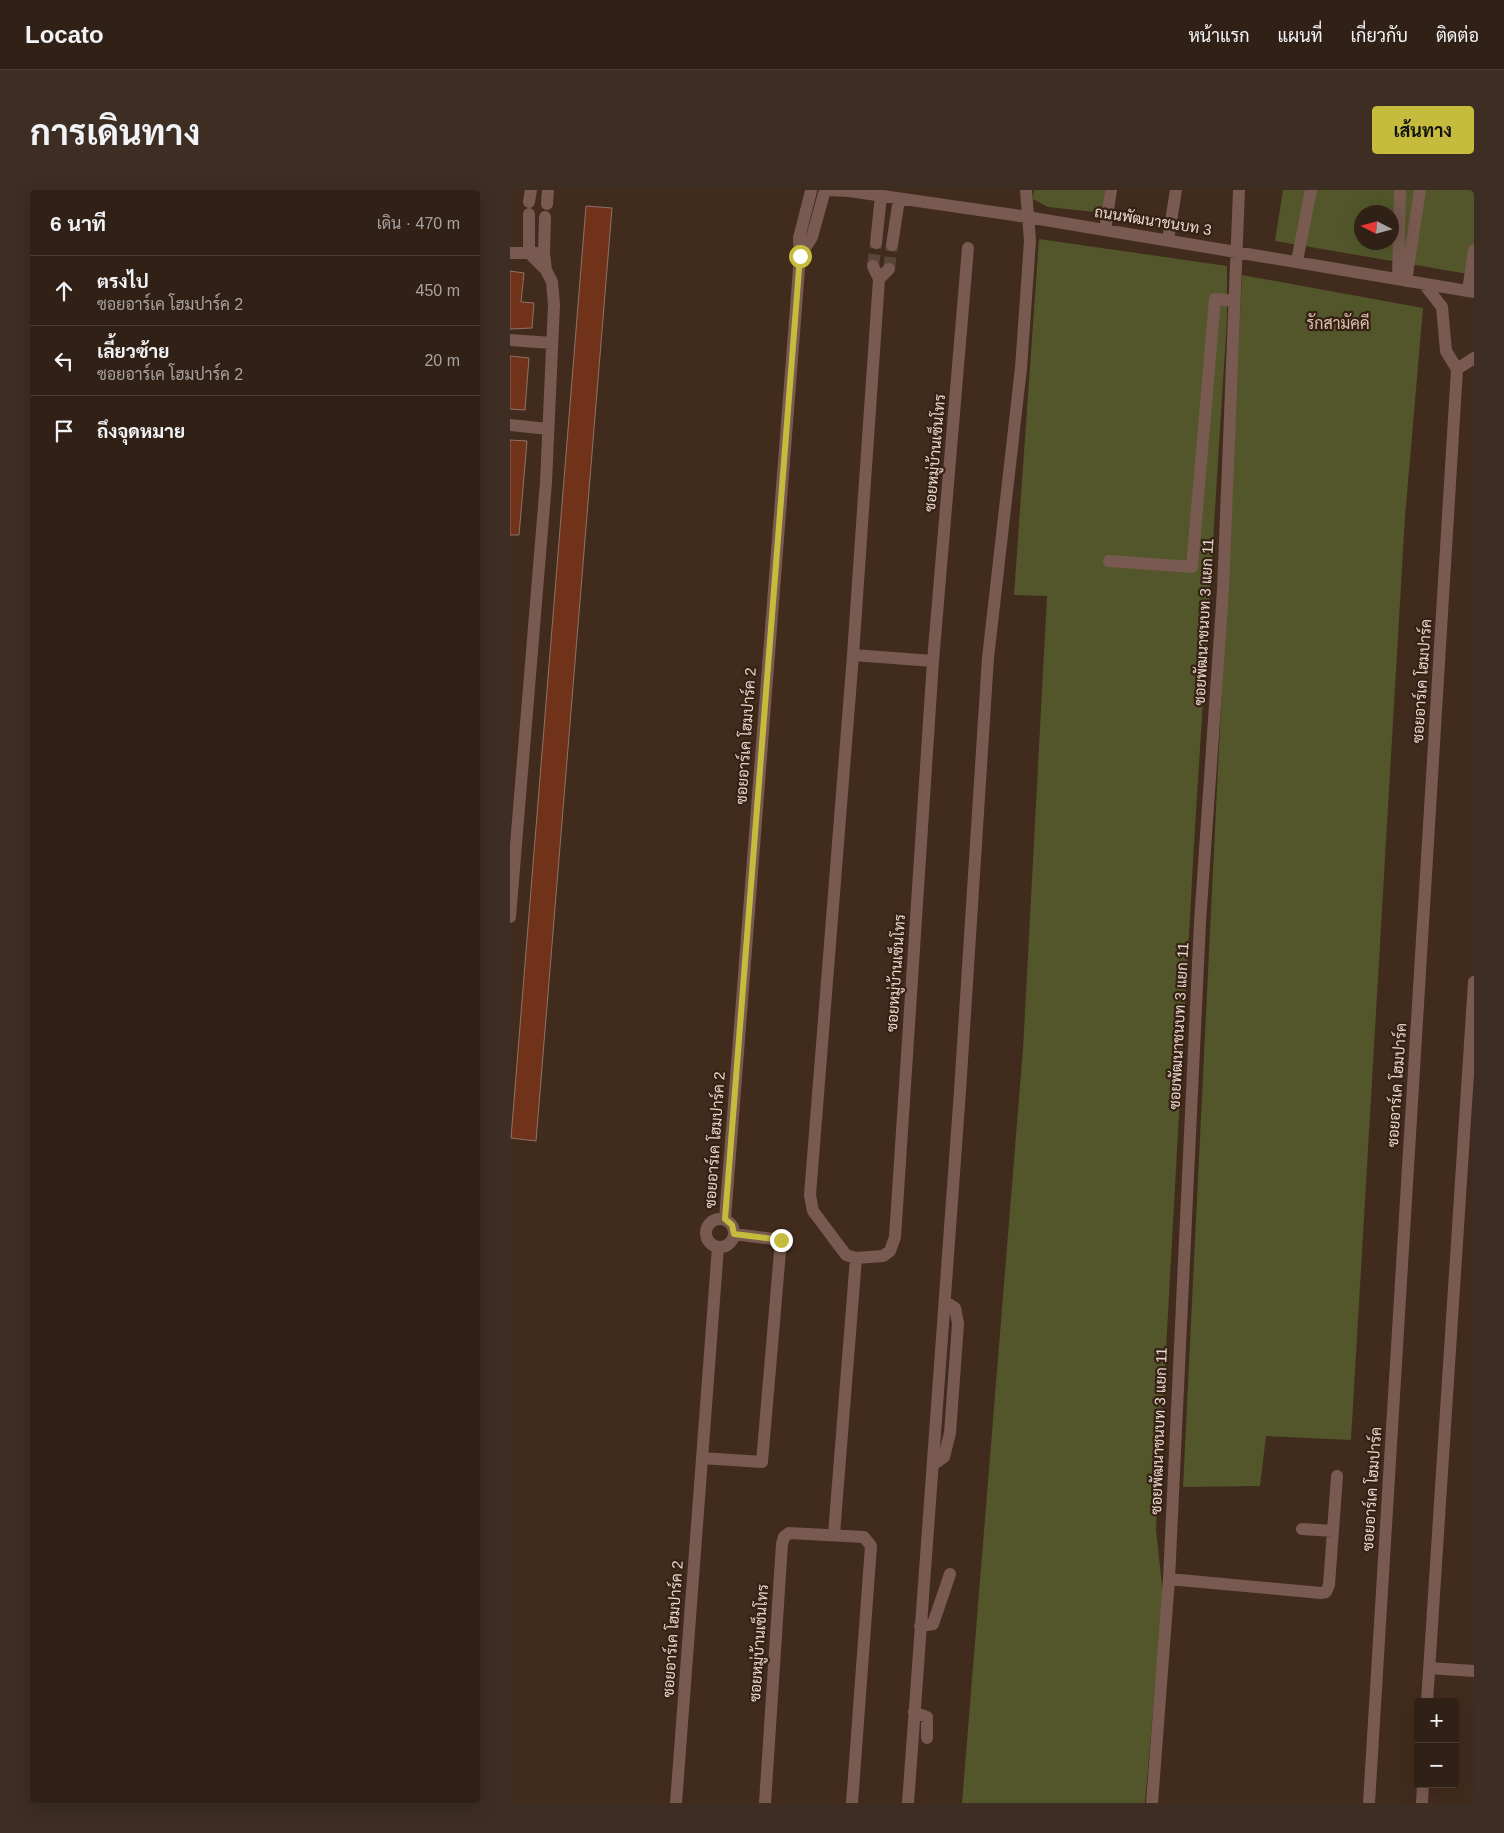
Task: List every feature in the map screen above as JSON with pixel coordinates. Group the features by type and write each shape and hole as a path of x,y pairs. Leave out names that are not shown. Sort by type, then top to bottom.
{"street":[{"path":"510,917 546,482 553,292 546,270 544,253 548,190"},
{"name":"ถนนพัฒนาชนบท 3","path":"818,190 849,190 1027,217 1297,261 1471,292"},
{"name":"ซอยอาร์เค โฮมปาร์ค 2","path":"725,1219 800,256 812,237 818,190"},
{"path":"908,1803 945,1302 988,658 1021,368 1030,241 1026,190"},
{"path":"1105,230 1111,190"},
{"path":"1168,240 1176,190"},
{"name":"ซอยพัฒนาชนบท 3 แยก 11","path":"1152,1803 1169,1579 1200,922 1223,590 1238,190"},
{"path":"1297,261 1311,190"},
{"path":"1400,190 1402,280"},
{"path":"1402,280 1420,190"},
{"path":"876,243 881,196"},
{"path":"892,245 899,198"},
{"path":"530,202 529,253 546,270"},
{"name":"ซอยหมู่บ้านเซ็นโทร","path":"856,1258 883,1256 890,1250 895,1237 933,661 968,248"},
{"path":"1471,292 1474,250"},
{"path":"510,253 544,253"},
{"path":"834,1534 856,1258 846,1255 814,1211 810,1195 853,655 879,279 873,266"},
{"path":"879,279 889,268"},
{"path":"1424,284 1442,307 1446,351 1457,369 1474,358"},
{"path":"1109,561 1192,567 1215,299 1234,301"},
{"path":"510,340 552,343"},
{"name":"ซอยอาร์เค โฮมปาร์ค","path":"1369,1803 1457,369"},
{"path":"510,425 548,429"},
{"path":"853,655 933,661"},
{"path":"1427,1698 1474,982"},
{"name":"ซอยอาร์เค โฮมปาร์ค 2","path":"676,1803 718,1246 707,1238 706,1229 716,1219 725,1219 732,1225 734,1234"},
{"path":"702,1458 762,1462 781,1240 734,1234 727,1245 718,1246"},
{"path":"1169,1579 1321,1593 1328,1590 1330,1586 1337,1476"},
{"path":"1302,1529 1333,1531"},
{"name":"ซอยหมู่บ้านเซ็นโทร","path":"765,1803 782,1544 784,1537 789,1533 834,1534 864,1537 869,1540 852,1803"},
{"path":"920,1626 933,1624 950,1574"},
{"path":"1429,1668 1474,1671"},
{"path":"914,1712 927,1717 927,1738"},
{"path":"1422,1803 1423,1788"}],"green space":[{"path":"1034,190 1105,190 1103,205 1095,212 1048,207 1033,199"},
{"path":"1283,190 1474,190 1474,275 1275,241"},
{"path":"1039,239 1227,266 1227,318 1194,844 1156,1530 1163,1594 1145,1803 962,1803 1023,1049 1047,596 1014,595"},
{"path":"1242,275 1423,308 1405,517 1351,1440 1266,1436 1260,1486 1183,1487"}],"building":[{"path":"586,206 612,208 536,1141 511,1138"},
{"path":"510,271 524,273 521,302 534,303 532,328 510,329"},
{"path":"510,356 529,358 525,410 510,409"},
{"path":"510,440 527,441 519,535 510,535"}],"tunnel":[{"path":"873,266 876,243"},
{"path":"889,269 892,245"}],"district":[{"name":"รักสามัคคี","path":"1338,323"}],"route":[{"path":"781,1240 734,1234 732,1225 725,1219 800,256"}]}
